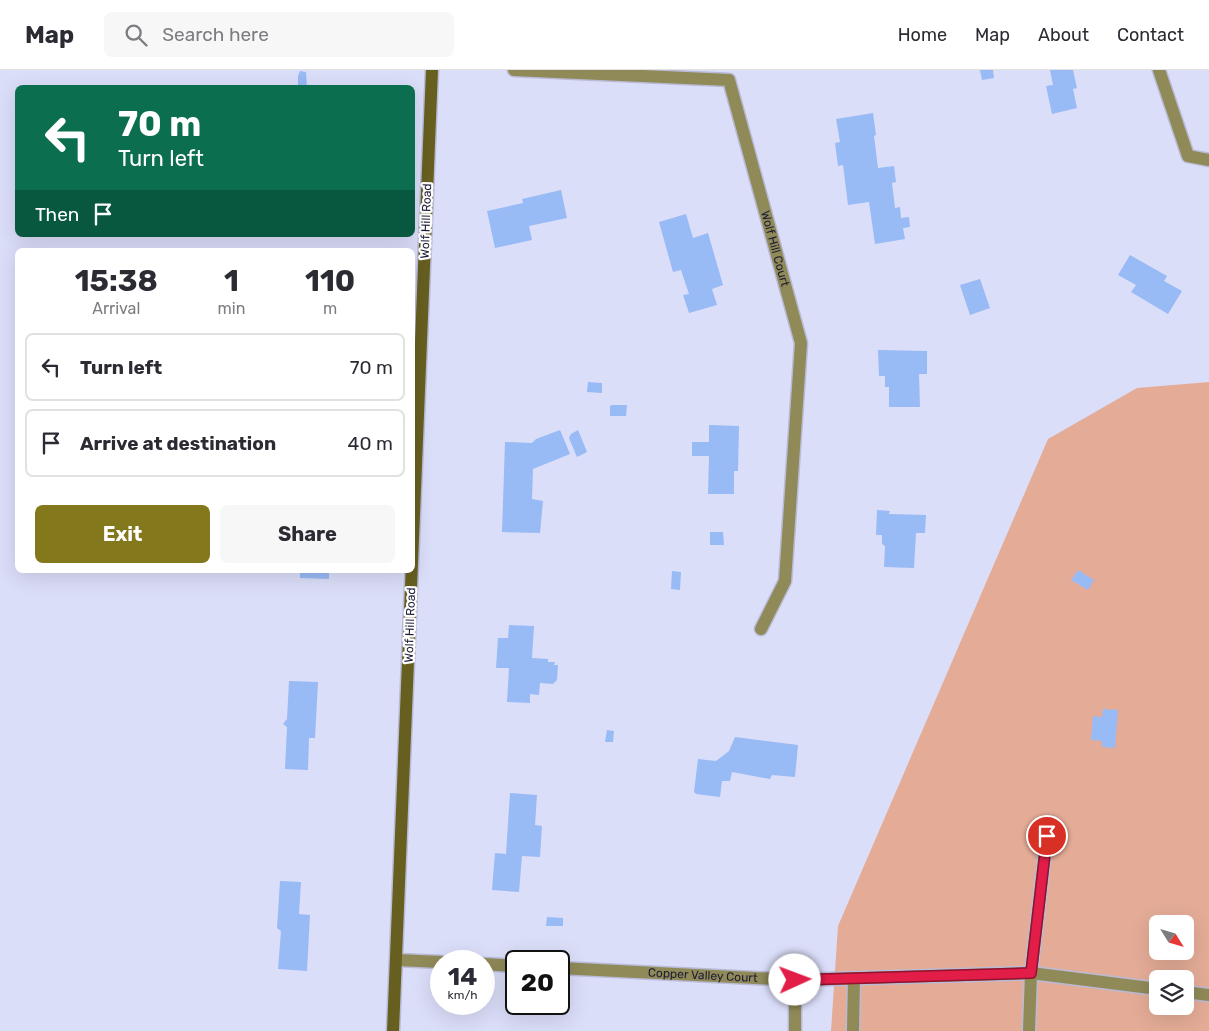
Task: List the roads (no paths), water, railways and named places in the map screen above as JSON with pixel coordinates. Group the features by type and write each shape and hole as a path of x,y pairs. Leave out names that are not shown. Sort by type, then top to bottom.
{"street":[{"name":"Wolf Hill Road","path":"415,502 432,70"},
{"name":"Wolf Hill Court","path":"514,70 729,80 801,343 785,581 761,629"},
{"path":"1160,70 1188,156 1209,160"},
{"name":"Wolf Hill Road","path":"393,1031 412,573"},
{"path":"1030,1031 1031,973 1047,836"},
{"path":"397,960 430,962"},
{"name":"Copper Valley Court","path":"570,969 795,980 1031,973 1149,988"},
{"path":"853,1031 854,978"},
{"path":"795,980 795,1031"},
{"path":"1194,993 1209,995"}]}
